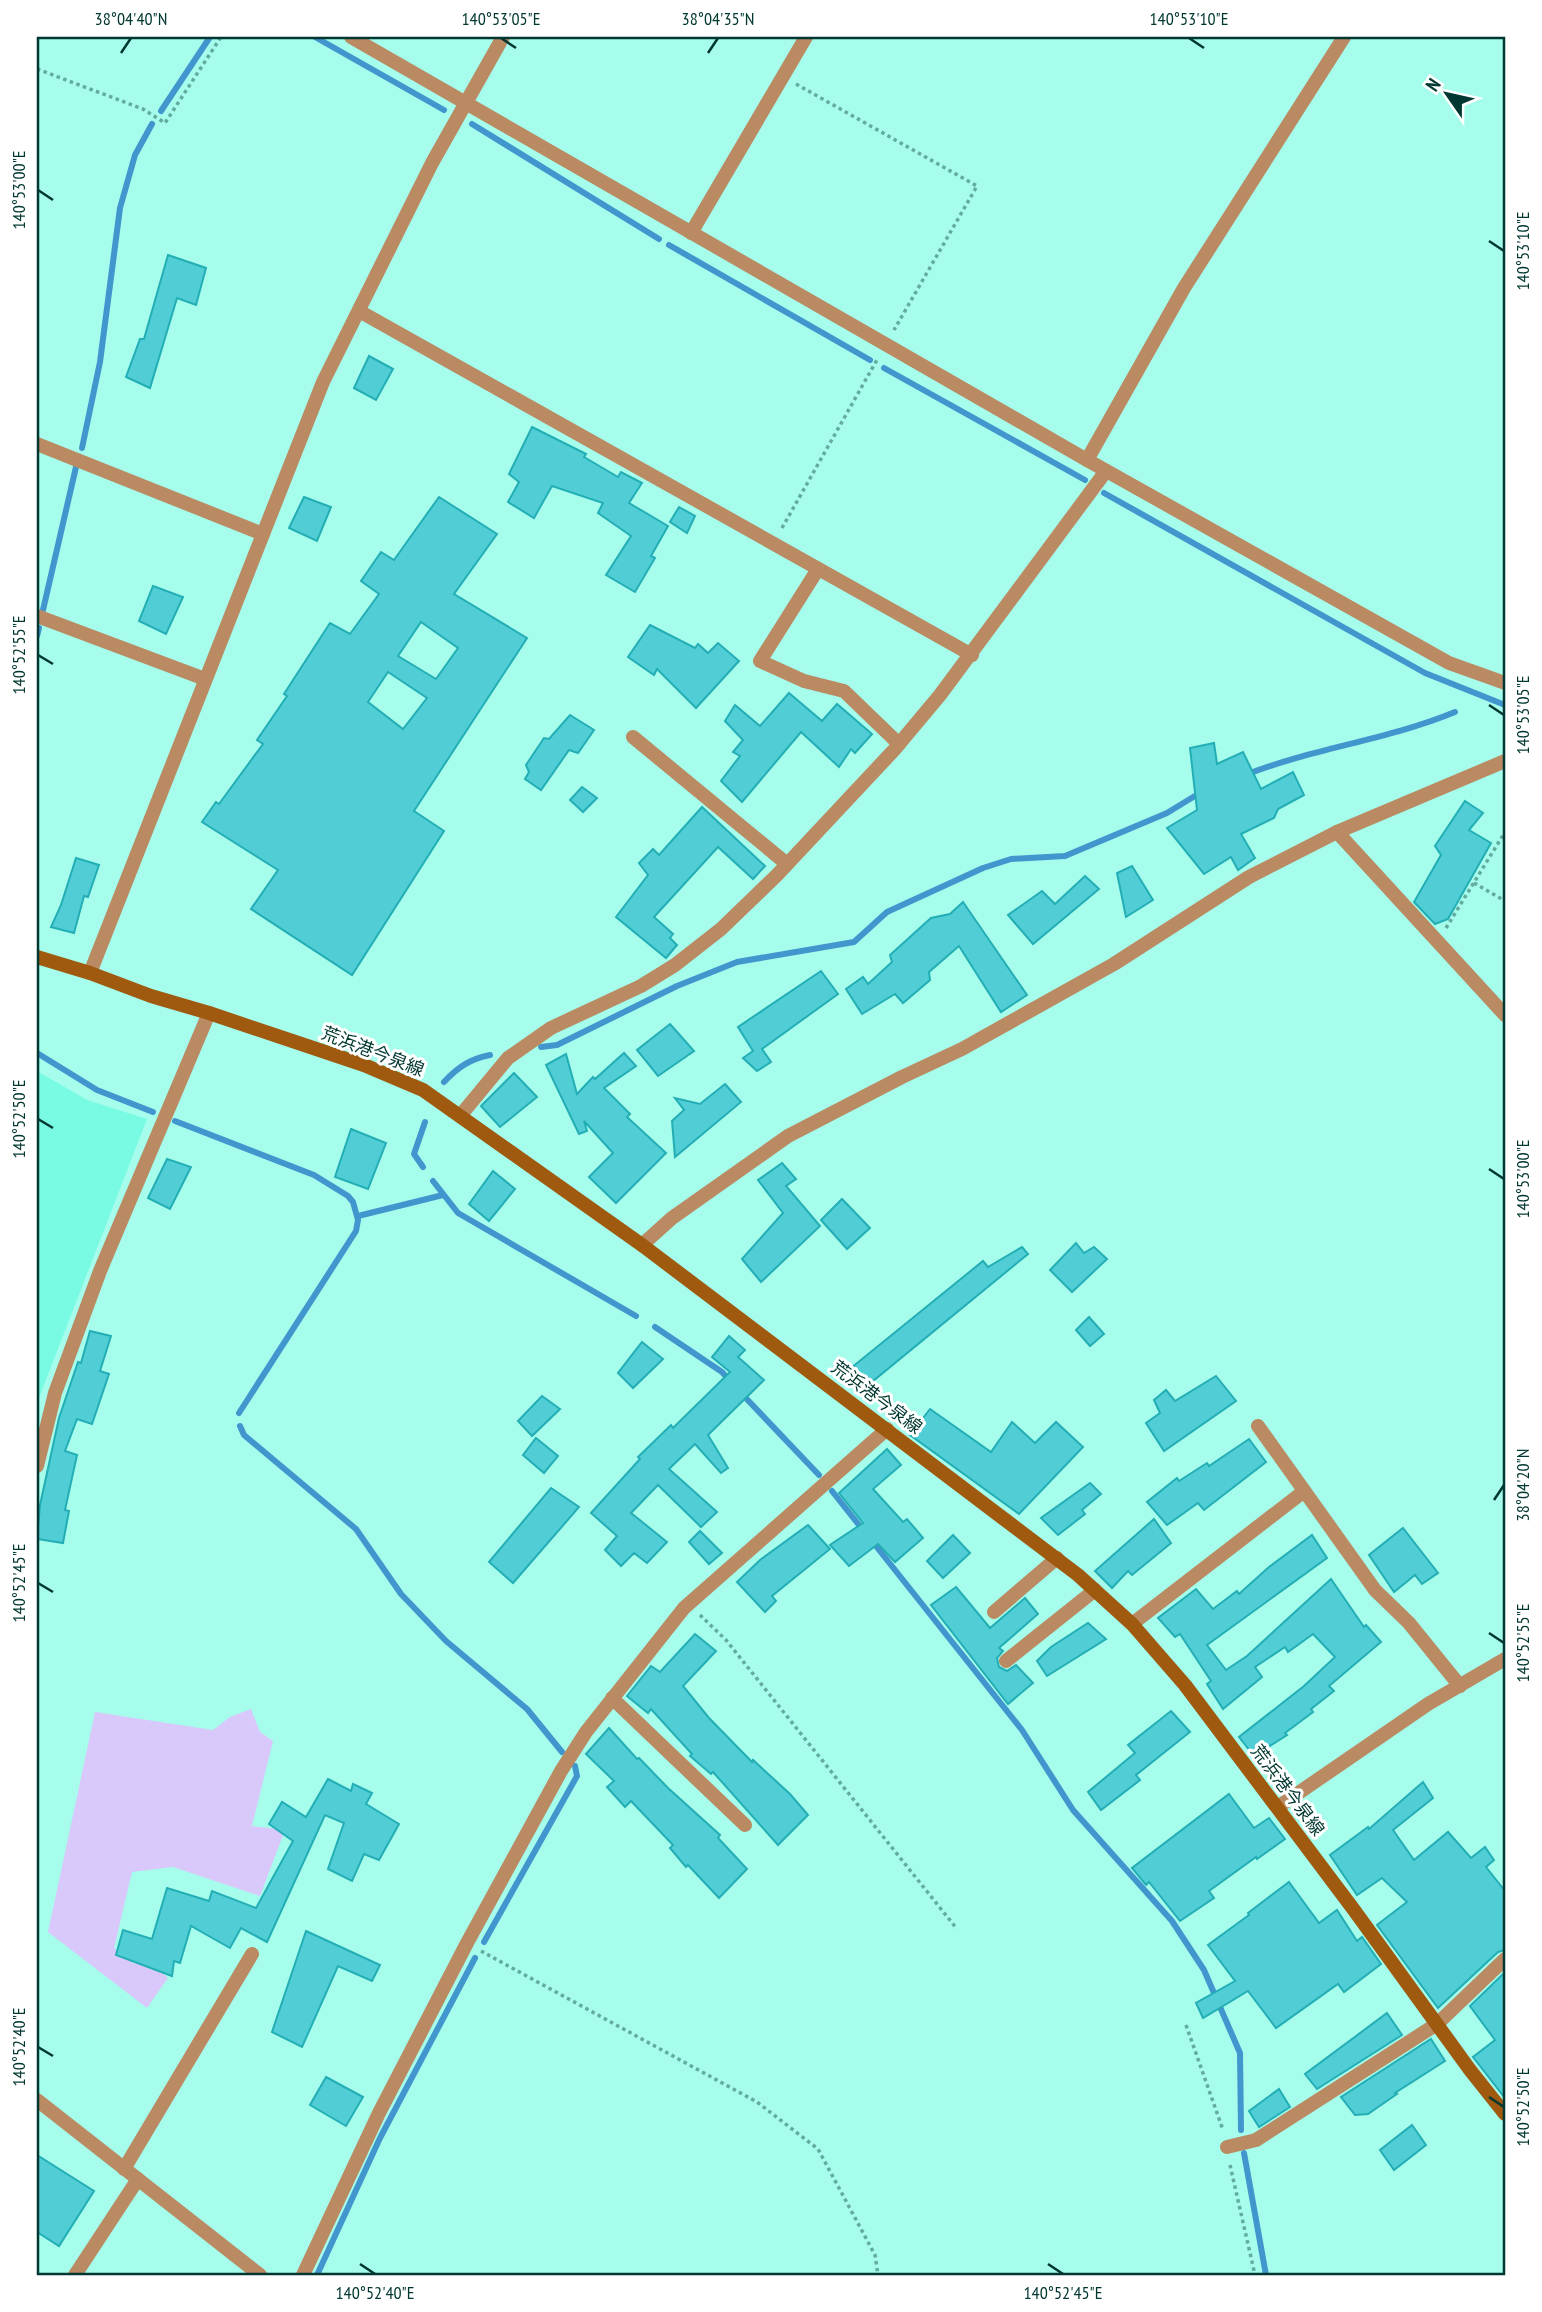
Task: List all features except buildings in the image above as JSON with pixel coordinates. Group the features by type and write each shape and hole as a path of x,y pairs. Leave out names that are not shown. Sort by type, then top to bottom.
{"main road":[{"name":"荒浜港今泉線","path":"37,957 209,1013 391,1076 422,1090 642,1245 1057,1558 1132,1624 1185,1685 1505,2114"}],"street":[{"path":"351,37 1106,471 1449,663 1505,683"},
{"path":"90,973 323,382 432,163 503,37"},
{"path":"691,233 806,37"},
{"path":"1087,460 1184,288 1344,37"},
{"path":"359,311 972,654"},
{"path":"37,444 263,534"},
{"path":"460,1116 508,1058 551,1028 641,986 675,965 721,929 787,864 899,744 972,654 1106,471"},
{"path":"818,569 760,661 804,681 844,691 899,744"},
{"path":"37,616 205,680"},
{"path":"633,737 787,864"},
{"path":"642,1245 672,1218 788,1136 974,1043 1114,964 1249,877 1336,832 1505,761"},
{"path":"1336,832 1505,1015"},
{"path":"37,1466 40,1435 100,1271 209,1013"},
{"path":"1258,1426 1375,1590 1409,1623 1460,1686"},
{"path":"303,2275 379,2113 467,1943 561,1771 612,1698 688,1604 887,1429"},
{"path":"1132,1624 1303,1492"},
{"path":"995,1612 1057,1558"},
{"path":"1006,1661 1095,1590"},
{"path":"1278,1807 1373,1741 1505,1659"},
{"path":"612,1698 745,1825"},
{"path":"124,2169 252,1954"},
{"path":"1227,2147 1256,2140 1437,2024 1505,1959"},
{"path":"37,2100 260,2275"},
{"path":"75,2275 138,2179"}],"path":[{"path":"37,69 143,109 165,123 221,37"},
{"path":"774,544 977,186 782,77"},
{"path":"1438,941 1505,832"},
{"path":"1474,883 1505,901"},
{"path":"688,1604 726,1640 957,1929"},
{"path":"467,1943 757,2102 806,2139 818,2149 875,2255 878,2275"}],"shaded area":[{"path":"37,1071 87,1100 147,1119 37,1403"},
{"path":"251,1709 260,1732 273,1741 252,1826 285,1830 260,1896 173,1867 132,1872 114,1948 134,1964 143,1956 168,1978 147,2008 48,1932 95,1712 213,1730 230,1717"}],"waterway":[{"path":"161,111 210,37"},
{"path":"315,37 444,110"},
{"path":"82,448 100,362 120,208 135,155 152,124"},
{"path":"472,124 659,239"},
{"path":"669,245 870,360"},
{"path":"884,368 1085,480"},
{"path":"43,610 76,467"},
{"path":"1104,493 1425,673 1505,705"},
{"path":"37,636 39,628"},
{"path":"1245,775 1297,758 1403,730 1455,712"},
{"path":"541,1047 557,1045 677,986 737,962 854,942 887,912 983,868 1011,859 1065,856 1167,813 1203,791"},
{"path":"37,1053 97,1090 153,1112"},
{"path":"444,1082 465,1064 490,1055"},
{"path":"175,1121 314,1175 348,1196 353,1202 358,1220 356,1231 239,1413"},
{"path":"423,1167 414,1154 425,1122"},
{"path":"433,1181 458,1213 636,1316"},
{"path":"358,1216 443,1195"},
{"path":"655,1327 722,1372 730,1381"},
{"path":"742,1394 819,1475"},
{"path":"240,1426 244,1435 356,1529 401,1594 446,1641 527,1709 562,1752"},
{"path":"832,1491 863,1530"},
{"path":"872,1541 1022,1730 1073,1810 1172,1921 1204,1970 1240,2053 1241,2130"},
{"path":"484,1942 577,1776 575,1766"},
{"path":"317,2275 380,2138 475,1958"},
{"path":"1244,2153 1266,2275"}]}
